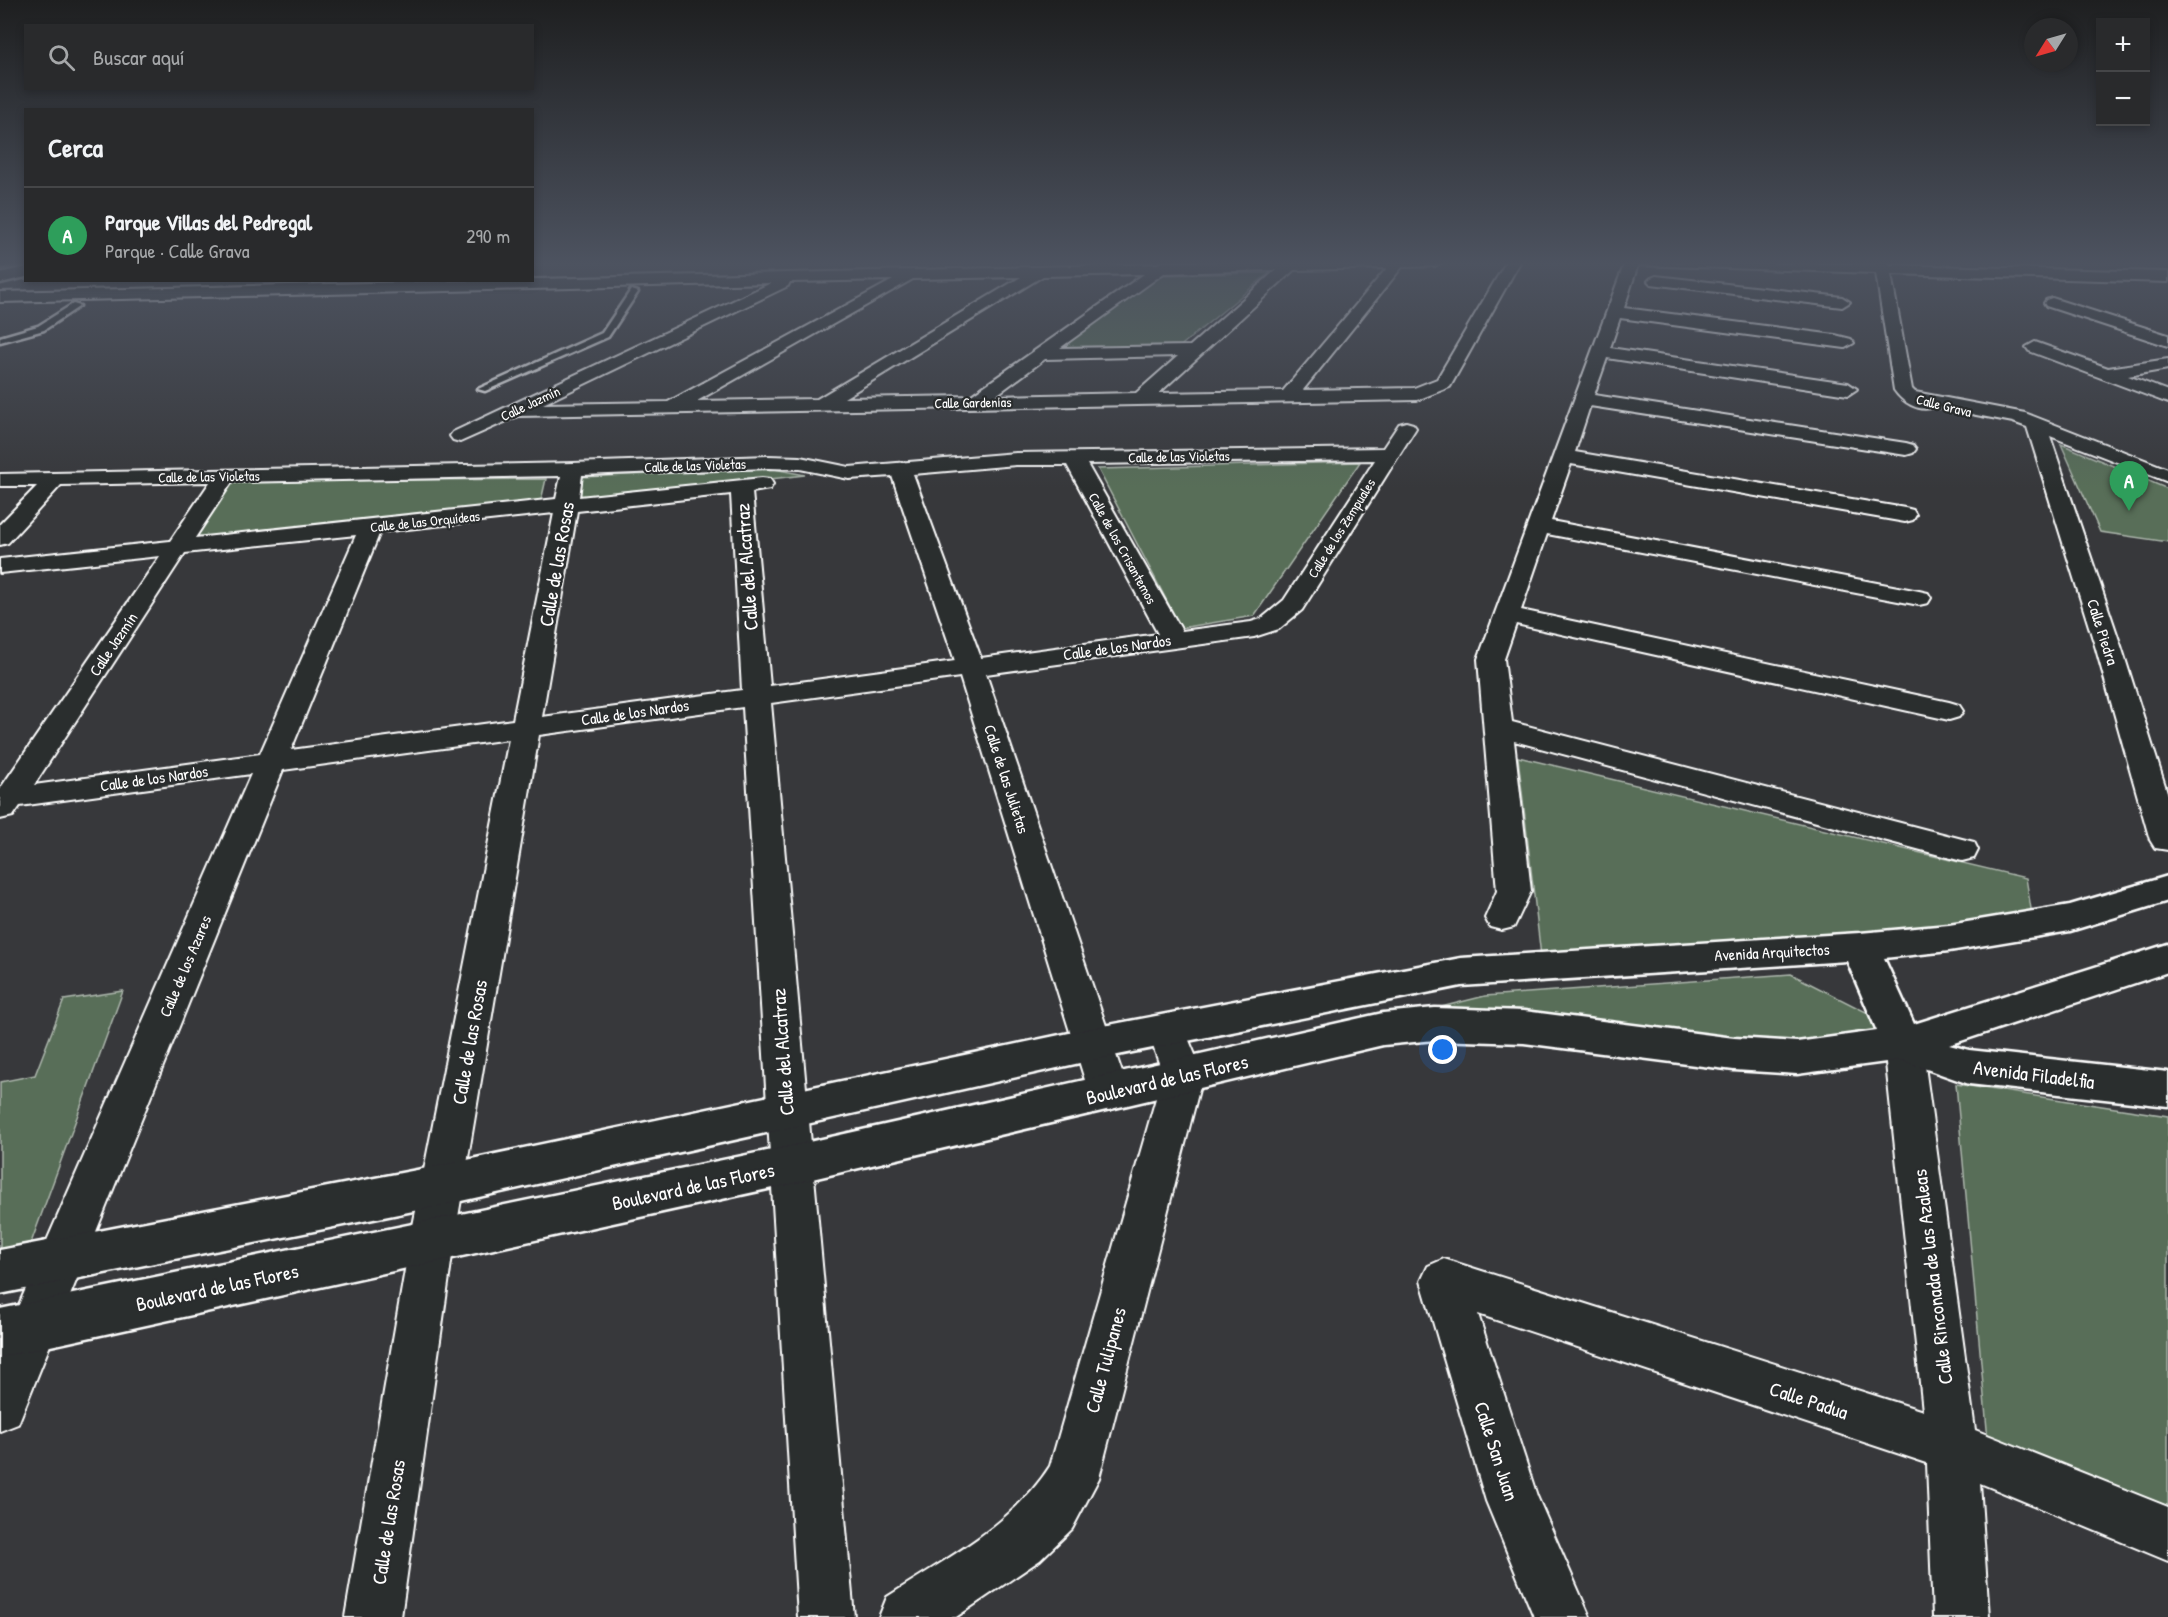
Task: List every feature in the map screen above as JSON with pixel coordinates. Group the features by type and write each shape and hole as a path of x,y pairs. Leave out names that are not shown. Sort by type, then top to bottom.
{"main road":[{"name":"Avenida Arquitectos","path":"1378,1010 1461,972 1860,947 2026,927 2070,918 2168,888"},
{"name":"Calle Rinconada de las Azaleas","path":"1860,947 1904,1044"},
{"path":"0,1272 443,1185 1093,1044 1167,1032 1378,1010 1435,1024 1524,1027 1734,1054 1797,1059 1904,1044 2168,958"},
{"name":"Boulevard de las Flores","path":"17,1330 791,1165 1109,1093 1183,1074 1378,1010"},
{"name":"Avenida Filadelfia","path":"1904,1044 1946,1061 1969,1067 2168,1089"}],"street":[{"name":"Calle Jazmín","path":"460,436 669,337"},
{"path":"670,408 798,337"},
{"path":"819,405 931,337"},
{"path":"974,402 1066,337"},
{"path":"1141,399 1207,337"},
{"path":"1289,396 1337,337"},
{"name":"Calle Gardenias","path":"515,410 1403,395 1430,391 1444,383 1470,337"},
{"path":"1502,918 1514,891 1491,659 1606,337"},
{"path":"1823,337 1845,343"},
{"name":"Calle Grava","path":"1893,337 1903,390 1909,397 1932,405 2036,425 2168,476"},
{"path":"2035,347 2168,398"},
{"path":"1043,354 1191,351"},
{"path":"1601,352 1848,389"},
{"path":"2105,374 2168,364"},
{"path":"1584,399 1906,449"},
{"name":"Calle Piedra","path":"2036,425 2119,681 2166,840"},
{"name":"Calle de los Zempuales","path":"1270,624 1293,605 1406,428"},
{"name":"Calle de las Violetas","path":"0,480 573,469 768,462 800,463 849,473 958,462 1072,457 1388,454"},
{"path":"1563,456 1905,515"},
{"name":"Calle de los Crisantemos","path":"1072,457 1174,639"},
{"name":"Calle de las Julietas","path":"900,467 970,666 1109,1093"},
{"name":"Calle de las Rosas","path":"373,1617 432,1241 573,469"},
{"name":"Calle de las Orquídeas","path":"0,566 741,487 849,473"},
{"name":"Calle Jazmín","path":"3,803 225,476"},
{"path":"0,538 55,479"},
{"name":"Calle del Alcatraz","path":"741,487 826,1617"},
{"path":"1538,525 1919,598"},
{"name":"Calle de los Azares","path":"0,1406 17,1330 61,1259 371,526"},
{"path":"1506,614 1949,711"},
{"name":"Calle de los Nardos","path":"3,803 271,762 756,695 1174,639 1235,633 1270,624"},
{"path":"1499,728 1962,850"},
{"path":"1167,1032 1183,1074"},
{"name":"Calle Rinconada de las Azaleas","path":"1904,1044 1952,1446 1961,1617"},
{"name":"Calle Tulipanes","path":"906,1617 1021,1541 1053,1510 1073,1479 1183,1074"},
{"name":"Calle Padua","path":"1444,1281 1952,1446 2168,1534"},
{"name":"Calle San Juan","path":"1444,1281 1512,1501 1562,1617"}],"lane":[{"path":"482,389 599,337"}],"green space":[{"path":"1074,337 1191,337 1178,348 1056,350"},
{"path":"2061,444 2168,489 2168,542 2100,532"},
{"path":"1360,462 1254,616 1181,628 1098,469"},
{"path":"774,469 805,475 572,502 580,477"},
{"path":"546,479 540,505 194,541 230,481"},
{"path":"1518,757 2026,878 2032,915 1806,946 1541,956"},
{"path":"1791,974 1870,1014 1882,1037 1794,1050 1421,1012 1485,996"},
{"path":"123,991 28,1251 0,1257 0,1082 35,1075 64,1000"},
{"path":"1956,1084 2168,1116 2168,1512 1988,1440"}],"place":[{"name":"Parque Villas del Pedregal","path":"2129,511"}]}
